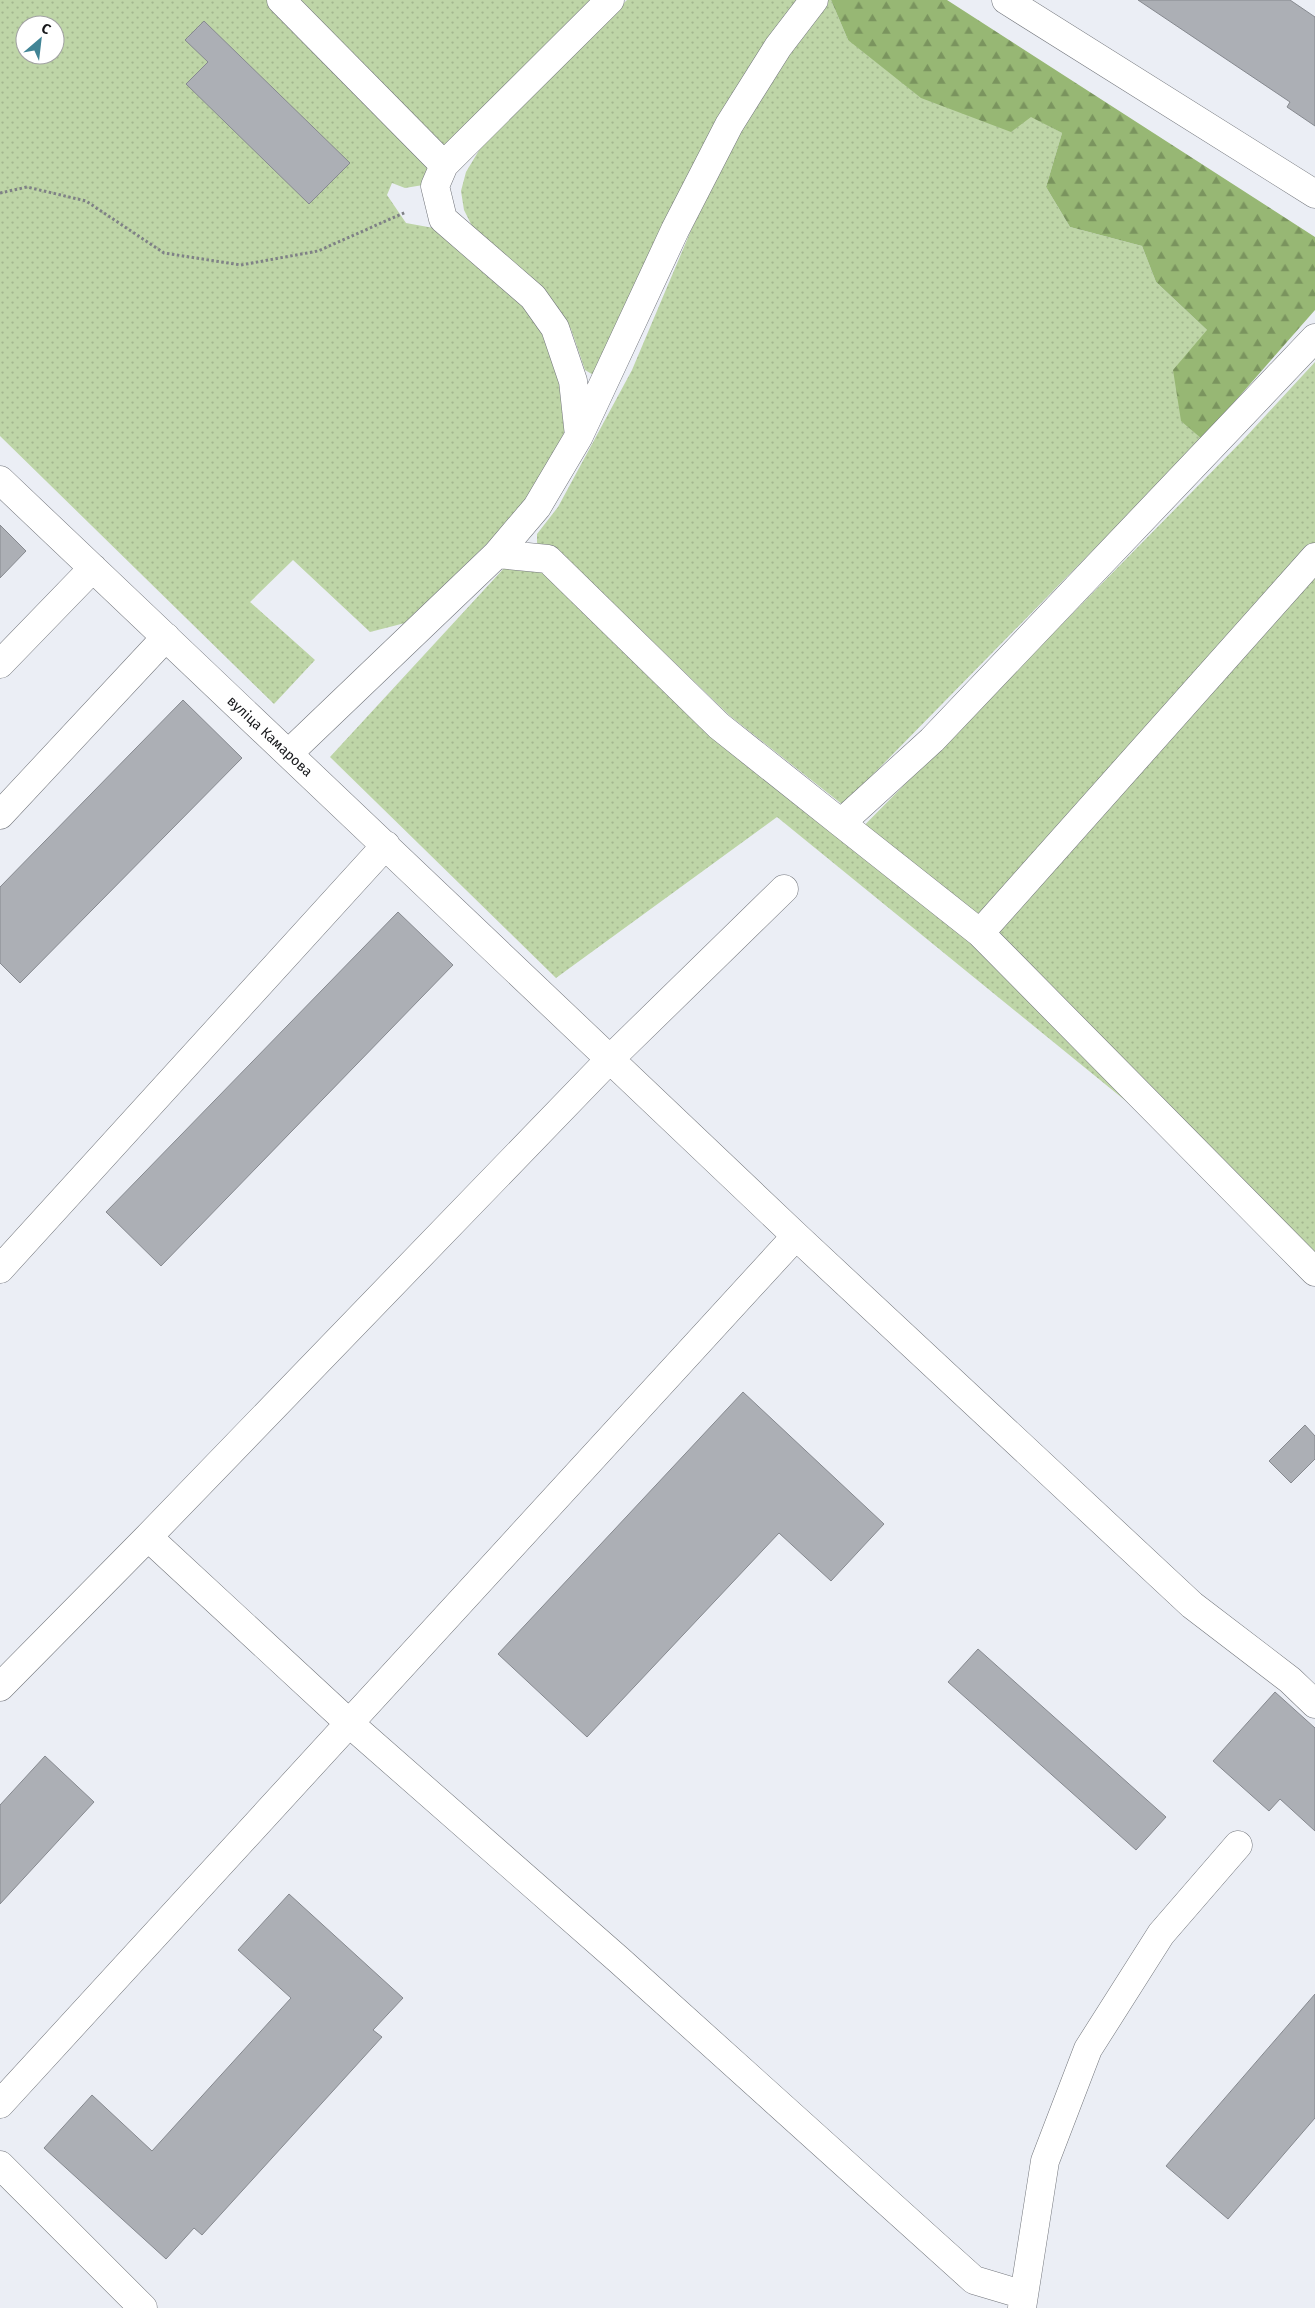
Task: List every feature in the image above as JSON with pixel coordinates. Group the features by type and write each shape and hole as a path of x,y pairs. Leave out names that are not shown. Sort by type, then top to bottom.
{"street":[{"path":"281,0 444,165"},
{"path":"578,436 573,381 554,328 533,297 443,219 435,186 444,165 610,0"},
{"path":"289,753 497,554 536,507 578,436 675,230 729,125 778,47 814,0"},
{"path":"1006,0 1315,194"},
{"path":"841,823 932,740 1315,338"},
{"name":"вуліца Камарова","path":"0,480 611,1058 796,1236 1192,1606 1290,1680 1315,1704"},
{"path":"497,554 548,560 718,726 980,933 1315,1272"},
{"path":"980,933 1315,557"},
{"path":"0,664 93,568"},
{"path":"0,815 166,636"},
{"path":"0,1269 386,845"},
{"path":"0,1687 148,1537 611,1058 784,889"},
{"path":"0,2104 796,1236"},
{"path":"148,1537 349,1723 619,1960 974,2280 1023,2302 1045,2161 1088,2049 1161,1934 1238,1845"},
{"path":"0,2165 143,2308"}],"path":[{"path":"0,192 27,187 86,201 164,253 241,264 318,251 438,198"}],"green space":[{"path":"0,0 595,0 429,184 405,188 392,183 387,195 406,223 439,229 526,306 546,335 565,385 566,429 529,503 405,623 370,632 293,560 250,602 315,660 274,704 0,436"},
{"path":"627,0 802,0 595,376 585,370 571,329 542,292 473,228 464,210 461,191 466,172 484,142"},
{"path":"826,0 831,0 848,40 1031,116 1062,133 1046,187 1070,227 1142,246 1156,282 1207,330 1202,439 843,805 730,716 567,559 537,543 537,534 558,507 632,370 692,228 741,129 789,50"},
{"path":"831,0 947,0 1315,237 1315,310 1202,439 1181,421 1173,370 1207,330 1156,282 1142,246 1070,227 1046,187 1062,133 1031,117 1011,132 921,98 848,40"},
{"path":"1315,362 1315,1255 777,817 556,978 330,757 506,566 538,565 848,842 1243,440"}],"building":[{"path":"1138,0 1290,0 1315,17 1315,126 1287,107 1290,102"},
{"path":"204,21 350,163 309,204 186,84 208,62 185,40"},
{"path":"0,525 26,551 0,578"},
{"path":"183,700 242,758 20,983 0,963 0,887"},
{"path":"398,912 453,965 161,1266 106,1212"},
{"path":"743,1392 884,1524 831,1581 779,1533 587,1737 498,1654"},
{"path":"1305,1425 1315,1436 1315,1459 1291,1483 1269,1461"},
{"path":"978,1649 1166,1817 1136,1850 948,1682"},
{"path":"1275,1692 1315,1728 1315,1831 1280,1799 1269,1811 1213,1761"},
{"path":"45,1756 94,1802 0,1904 0,1805"},
{"path":"289,1894 403,1998 373,2030 382,2037 202,2235 194,2228 166,2259 44,2148 92,2095 152,2151 291,1998 238,1950"},
{"path":"1315,1994 1315,2118 1228,2219 1166,2166"}]}
